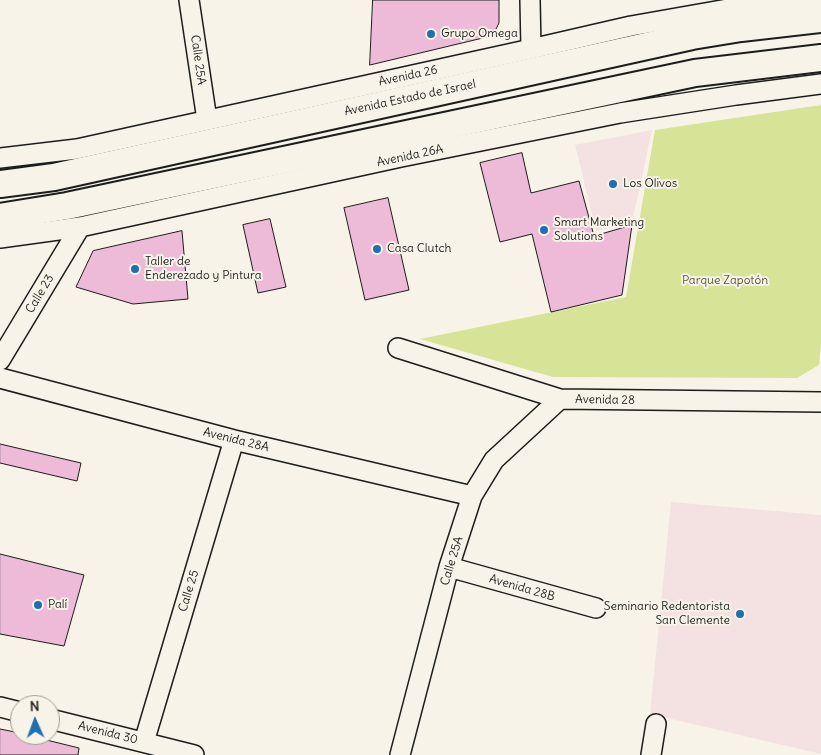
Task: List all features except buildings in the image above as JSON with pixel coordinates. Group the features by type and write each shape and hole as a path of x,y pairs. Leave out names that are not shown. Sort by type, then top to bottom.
{"main road":[{"name":"Avenida Estado de Israel","path":"0,184 54,176 692,36 741,28 821,19"},
{"path":"0,217 67,206 694,73 821,58"}],"street":[{"name":"Calle 25A","path":"189,0 207,120"},
{"path":"530,0 531,49"},
{"name":"Avenida 26","path":"0,158 77,149 631,26 728,9 817,0"},
{"name":"Avenida 26A","path":"0,238 80,227 401,157 620,113 821,84"},
{"name":"Calle 23","path":"0,360 80,227"},
{"name":"Avenida 28","path":"398,348 560,399 821,402"},
{"name":"Avenida 28A","path":"0,378 234,440 472,496"},
{"name":"Calle 25A","path":"400,755 449,567 472,496 494,460 560,399"},
{"name":"Calle 25","path":"144,742 234,440"},
{"name":"Avenida 28B","path":"449,567 596,608"},
{"name":"Avenida 30","path":"60,721 194,755"},
{"path":"651,755 656,724"}],"shaded area":[{"name":"Los Olivos","path":"652,130 632,223 596,231 575,145"},
{"name":"Seminario Redentorista San Clemente","path":"671,502 821,515 821,754 650,714"}],"green space":[{"name":"Parque Zapotón","path":"821,105 821,344 819,365 797,378 553,377 420,339 626,297 655,130"}],"place":[{"name":"Grupo Omega","path":"431,34"},
{"name":"Los Olivos","path":"613,184"},
{"name":"Smart Marketing Solutions","path":"544,230"},
{"name":"Casa Clutch","path":"377,249"},
{"name":"Taller de Enderezado y Pintura","path":"135,269"},
{"name":"Palí","path":"38,605"},
{"name":"Seminario Redentorista San Clemente","path":"740,614"}]}
